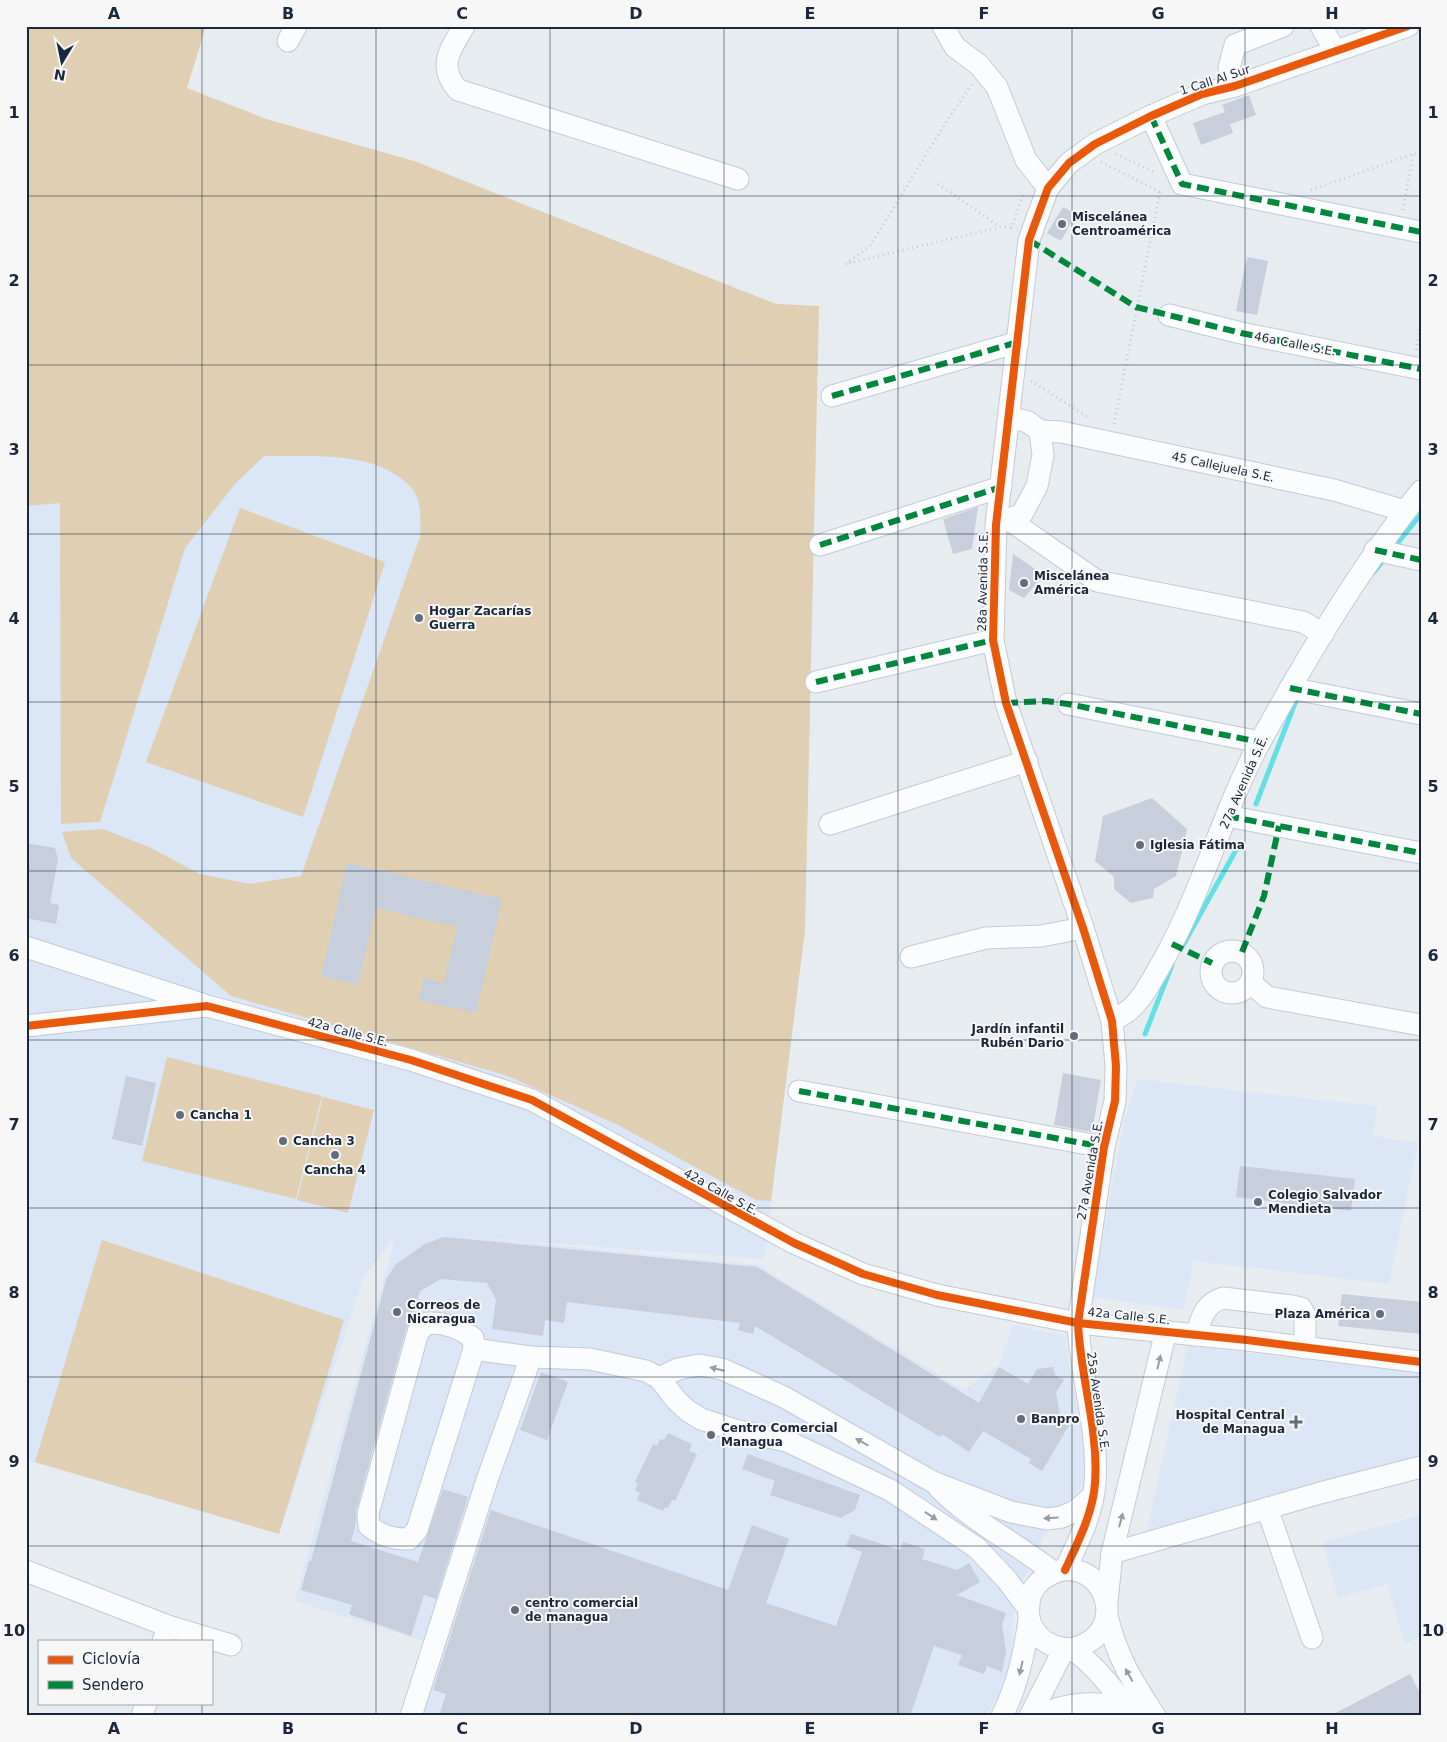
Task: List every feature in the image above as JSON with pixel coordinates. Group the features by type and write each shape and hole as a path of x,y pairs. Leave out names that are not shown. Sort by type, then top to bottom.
{"street":[{"path":"464,26 450,50 446,66 449,80 458,90 738,180"},
{"path":"943,26 955,47 983,69 996,87 1026,160 1048,188"},
{"path":"1235,86 1229,68 1235,45 1283,26"},
{"path":"1321,26 1336,51"},
{"name":"1 Call Al Sur","path":"1048,188 1069,163 1089,149 1151,116 1202,94 1235,86 1408,26"},
{"path":"1151,116 1182,184 1421,232"},
{"name":"28a Avenida S.E.","path":"1048,188 1029,240 1001,487 1002,522 993,640 1006,704 1083,928 1112,1021"},
{"name":"46a Calle S.E.","path":"1170,315 1241,334 1417,367"},
{"path":"832,396 1018,342"},
{"path":"1002,522 1022,514 1038,486 1043,455 1040,431 1028,422 1009,417"},
{"name":"45 Callejuela S.E.","path":"1040,431 1112,433 1334,490 1405,511"},
{"path":"820,546 1001,487"},
{"name":"27a Avenida S.E.","path":"1078,1323 1104,1147 1115,1101 1116,1066 1112,1021 1128,1011 1150,984 1197,893 1227,816 1260,742 1323,634 1405,511 1421,491"},
{"path":"1002,522 1098,581 1303,622 1323,634"},
{"path":"1380,551 1418,559"},
{"path":"816,682 993,640"},
{"path":"1292,688 1421,714"},
{"path":"1068,704 1260,742"},
{"path":"830,824 1027,761"},
{"path":"1227,816 1421,853"},
{"path":"911,957 986,938 1042,936 1083,928"},
{"path":"26,946 207,1006"},
{"path":"1251,983 1267,997 1421,1025"},
{"name":"42a Calle S.E.","path":"26,1026 207,1006 411,1060 532,1100 733,1212 794,1243 863,1274 937,1296 1078,1323 1166,1331 1421,1362"},
{"path":"799,1090 1104,1147"},
{"path":"1196,1335 1205,1308 1223,1298 1292,1306 1300,1308 1305,1315 1305,1348"},
{"path":"427,1323 437,1323 462,1329 473,1338 474,1349 417,1530 409,1539 396,1539 378,1533 369,1526 368,1514 418,1332 427,1323"},
{"name":"25a Avenida S.E.","path":"1059,1571 1079,1540 1093,1496 1096,1457 1093,1428 1079,1348 1078,1323"},
{"path":"474,1349 531,1357 590,1359 646,1371 659,1378 677,1401 701,1419 736,1430 787,1441 890,1490 977,1548 1007,1580 1028,1614 1034,1631 1042,1640 1052,1646 1068,1649 1084,1646 1094,1639 1103,1628 1107,1609 1112,1553 1166,1331"},
{"path":"411,1716 487,1480 531,1357"},
{"path":"659,1378 678,1369 699,1365 722,1369 784,1397 933,1482 1011,1512 1047,1519 1062,1517 1075,1511 1093,1496"},
{"path":"1112,1553 1267,1508 1421,1467"},
{"path":"933,1482 973,1518 1027,1552 1059,1571 1080,1572 1092,1578 1102,1589 1114,1644 1124,1667 1155,1716"},
{"path":"1267,1508 1312,1638"},
{"path":"26,1571 165,1633 204,1640"},
{"path":"1002,1716 1013,1694 1021,1668 1031,1594 1040,1581 1059,1571"},
{"path":"212,1642 231,1645"},
{"path":"1068,1649 1090,1665 1132,1712"},
{"path":"1030,1716 1068,1649"},
{"path":"142,1716 146,1704"},
{"path":"1042,1716 1049,1711 1075,1704 1108,1704 1132,1712"}],"path":[{"path":"983,69 948,119 870,246 846,264 1000,227 1011,227 1010,237"},
{"path":"1089,149 1182,184"},
{"path":"1089,149 1160,192 1112,433"},
{"path":"1303,193 1421,151"},
{"path":"1400,228 1413,154"},
{"path":"938,184 1000,227"},
{"path":"1417,367 1421,321"},
{"path":"1024,376 1090,418 1098,420"},
{"path":"1106,422 1112,433"}],"shaded area":[{"name":"Hogar Zacarías Guerra","path":"26,26 206,26 187,88 266,119 414,161 776,304 819,306 805,930 764,1259 480,1238 757,1265 964,1390 999,1365 1013,1325 1064,1336 1090,1480 1055,1513 1013,1601 1012,1677 984,1716 404,1716 427,1642 295,1601 396,1235 364,1276 279,1534 26,1460"},
{"name":"Hogar Zacarías Guerra","path":"26,26 206,26 187,88 266,119 414,161 776,304 819,306 805,930 771,1201 756,1200 616,1124 505,1075 231,996 71,858 62,832 103,829 149,847 200,874 250,884 301,876 420,537 420,518 419,503 410,486 395,474 378,466 360,461 321,456 264,456 235,484 185,548 100,822 61,824 60,503 26,506"},
{"path":"240,508 385,562 303,817 146,762"},
{"path":"167,1057 322,1096 296,1199 142,1161"},
{"name":"Colegio Salvador Mendieta","path":"1138,1079 1377,1106 1373,1136 1418,1142 1389,1284 1194,1261 1183,1310 1092,1297 1124,1122"},
{"name":"Cancha 4","path":"323,1097 374,1110 348,1213 297,1200"},
{"path":"102,1240 344,1320 279,1534 35,1462"},
{"name":"Hospital Central de Managua","path":"1188,1346 1421,1373 1421,1472 1145,1538"},
{"path":"1421,1515 1421,1636 1405,1644 1387,1584 1338,1598 1323,1542"}],"building":[{"path":"1249,95 1256,115 1230,124 1233,133 1201,145 1193,123 1225,112 1222,105"},
{"name":"Miscelánea Centroamérica","path":"1063,207 1076,214 1061,241 1047,233"},
{"path":"1247,257 1268,261 1257,315 1236,311"},
{"path":"978,507 972,549 953,554 943,519"},
{"name":"Miscelánea América","path":"1013,554 1044,575 1024,598 1009,590"},
{"name":"Iglesia Fátima","path":"1152,798 1187,829 1176,876 1154,889 1153,898 1131,903 1114,889 1114,877 1095,861 1103,816"},
{"path":"26,843 55,848 58,859 50,903 59,905 56,924 26,918 26,881 30,860 26,859"},
{"path":"347,863 502,899 476,1013 419,1000 424,978 444,983 457,927 376,908 358,984 321,976"},
{"path":"1063,1073 1101,1080 1092,1132 1054,1125"},
{"path":"126,1076 156,1083 142,1146 112,1139"},
{"path":"1240,1166 1355,1179 1351,1211 1236,1197"},
{"path":"444,1237 757,1267 979,1403 999,1367 1028,1384 1037,1369 1053,1367 1055,1375 1064,1380 1056,1392 1060,1416 1071,1422 1042,1471 1029,1463 1031,1459 983,1431 969,1452 942,1434 940,1437 755,1326 753,1334 738,1330 740,1323 567,1302 564,1323 545,1320 543,1336 492,1329 496,1300 487,1283 441,1279 420,1291 412,1320 406,1329 356,1511 356,1523 351,1541 418,1562 443,1489 468,1497 436,1599 424,1595 411,1636 349,1614 352,1605 301,1590 309,1561 311,1561 386,1280 395,1265 425,1244"},
{"name":"Plaza América","path":"1342,1294 1421,1302 1421,1334 1338,1326"},
{"path":"541,1372 568,1382 547,1440 520,1430"},
{"path":"668,1433 692,1444 689,1451 697,1454 675,1501 672,1500 668,1508 665,1507 663,1511 637,1500 640,1493 635,1490 638,1483 635,1482 653,1444 657,1446 660,1439 664,1440"},
{"path":"748,1454 860,1495 855,1510 841,1518 770,1495 775,1481 742,1469"},
{"name":"centro comercial de managua","path":"491,1510 728,1590 752,1525 789,1539 766,1603 836,1626 862,1552 846,1546 851,1534 900,1550 903,1542 925,1549 922,1559 957,1570 969,1563 980,1582 957,1595 1006,1613 1002,1624 1006,1652 1002,1672 987,1666 984,1674 958,1665 962,1655 934,1646 910,1716 439,1716 446,1694 433,1690"},
{"path":"1410,1674 1421,1695 1421,1716 1330,1716"}],"waterway":[{"path":"1393,549 1421,514"},
{"path":"1374,572 1386,557"},
{"path":"1256,804 1297,698"},
{"path":"1182,947 1240,843"},
{"path":"1145,1034 1172,965"}],"marked path":[{"path":"1151,116 1182,184 1421,232"},
{"path":"1029,240 1136,307 1241,333 1421,369"},
{"path":"832,396 1018,342"},
{"path":"820,545 1001,487"},
{"path":"1375,550 1421,560"},
{"path":"816,682 993,640"},
{"path":"1290,688 1421,714"},
{"path":"1006,703 1046,701 1068,704 1260,742"},
{"path":"1227,816 1421,853"},
{"path":"1242,952 1264,896 1279,826"},
{"path":"1172,944 1212,963"},
{"path":"799,1091 1104,1147"}],"cycle path":[{"path":"1065,1570 1080,1538 1094,1494 1096,1463 1092,1423 1079,1343 1078,1323 1104,1147 1115,1101 1116,1066 1112,1021 1083,928 1006,703 993,640 996,525 1029,240 1048,188 1069,163 1095,144 1151,116 1202,94 1235,86 1408,26"},
{"path":"26,1026 207,1006 411,1060 532,1100 794,1243 863,1274 937,1295 1078,1323 1247,1340 1421,1362"}],"place":[{"name":"Miscelánea Centroamérica","path":"1062,224"},
{"name":"Miscelánea América","path":"1024,583"},
{"name":"Hogar Zacarías Guerra","path":"419,618"},
{"name":"Iglesia Fátima","path":"1140,845"},
{"name":"Jardín infantil Rubén Dario","path":"1074,1036"},
{"name":"Cancha 1","path":"180,1115"},
{"name":"Cancha 3","path":"283,1141"},
{"name":"Cancha 4","path":"335,1155"},
{"name":"Colegio Salvador Mendieta","path":"1258,1202"},
{"name":"Correos de Nicaragua","path":"397,1312"},
{"name":"Plaza América","path":"1380,1314"},
{"name":"Banpro","path":"1021,1419"},
{"name":"Hospital Central de Managua","path":"1296,1422"},
{"name":"Centro Comercial Managua","path":"711,1435"},
{"name":"centro comercial de managua","path":"515,1610"}]}
